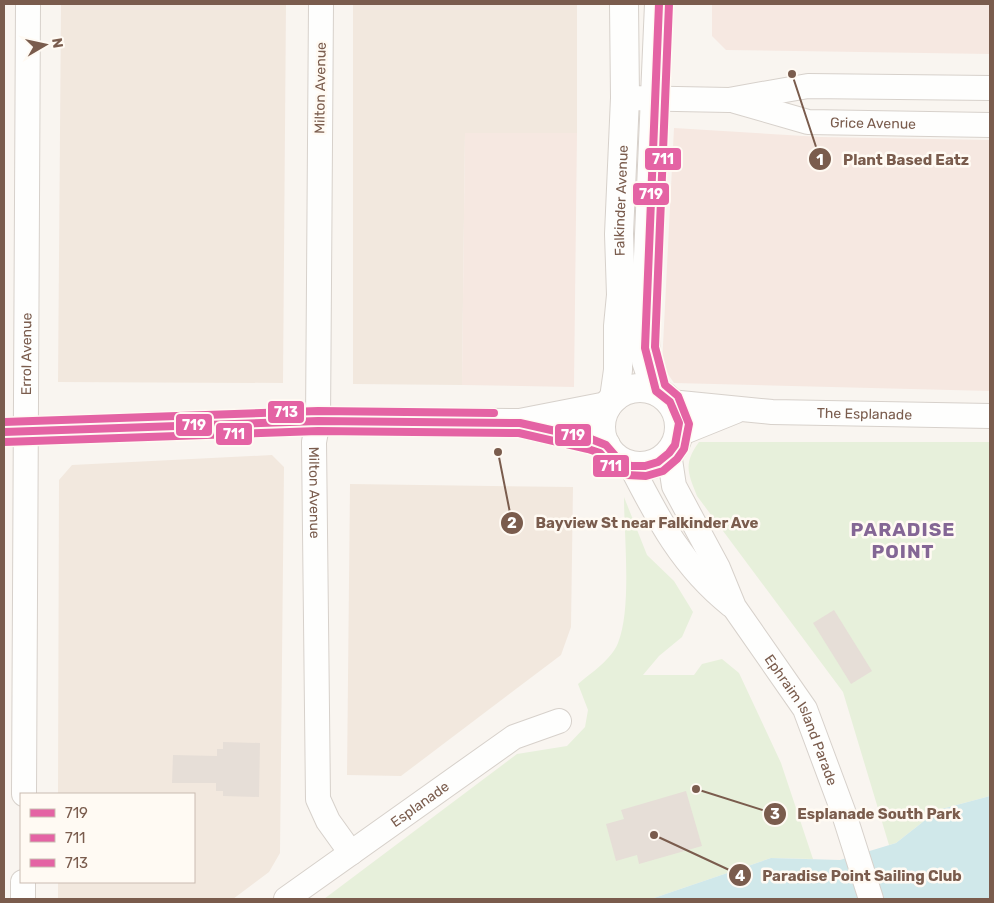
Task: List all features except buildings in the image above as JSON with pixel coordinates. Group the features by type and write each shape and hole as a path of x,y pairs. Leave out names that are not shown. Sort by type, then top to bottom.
{"street":[{"name":"Errol Avenue","path":"24,793 15,431 28,4"},
{"name":"Milton Avenue","path":"321,4 318,421 314,442 318,799 328,821 351,853"},
{"name":"Falkinder Avenue","path":"611,402 618,370 618,326 621,295 619,234 625,98 624,4"},
{"name":"Falkinder Avenue","path":"659,4 645,326 646,361 663,396"},
{"name":"Grice Avenue","path":"625,98 729,100 808,86 990,88"},
{"path":"790,89 790,117"},
{"name":"Grice Avenue","path":"729,100 808,122 990,125"},
{"path":"520,423 611,402 632,389 663,396 679,423 674,444 658,462 645,466 631,466 618,460 606,445 601,429 611,402"},
{"name":"The Esplanade","path":"663,396 738,410 990,416"},
{"name":"The Esplanade","path":"674,444 738,410"},
{"path":"15,431 318,421 520,423 591,439 606,445"},
{"name":"Ephraim Island Parade","path":"674,444 674,486 718,568 734,607 805,709 843,811 871,899"},
{"name":"Ephraim Island Parade","path":"631,466 664,529 710,588 734,607"},
{"name":"Esplanade","path":"286,899 514,737 559,720"},
{"path":"23,883 23,899"}],"shaded area":[{"path":"61,4 286,4 283,383 58,382"},
{"path":"353,4 577,4 577,133 465,133 462,385 353,384"},
{"path":"712,4 990,4 990,54 726,50 712,36"},
{"path":"674,128 821,137 990,140 990,391 674,383 662,365"},
{"path":"465,133 577,133 574,387 462,385"},
{"path":"272,455 284,467 280,853 269,872 233,899 58,899 58,883 195,883 195,793 58,793 59,480 72,465"},
{"path":"350,484 573,487 571,627 561,655 401,776 347,775"}],"green space":[{"path":"699,442 990,442 990,796 938,810 896,843 889,845 843,692 697,496 689,475 689,463"},
{"path":"624,497 647,555 674,581 693,612 682,637 659,656 643,675 694,675 702,664 722,659 739,673 781,763 813,859 771,858 651,899 324,899 517,754 567,746 585,727 588,710 578,684 611,655 618,643 622,629 626,592"}],"water":[{"path":"990,796 990,899 651,899 771,858 840,860 896,843 938,810"}],"transit line":[{"name":"719","path":"4,432 318,421 520,423 591,439 606,445 619,460 631,466 645,466 658,462 675,445 679,423 670,402 656,391 645,348 659,4"},
{"name":"711","path":"4,442 318,431 519,433 600,453 613,468 627,475 646,476 663,471 677,459 684,449 689,424 678,396 665,385 655,347 669,4"},
{"name":"713","path":"4,422 318,411 494,413"}],"place":[{"name":"Plant Based Eatz","path":"792,74"},
{"name":"Bayview St near Falkinder Ave","path":"498,452"},
{"name":"Esplanade South Park","path":"696,789"},
{"name":"Paradise Point Sailing Club","path":"654,835"}],"district":[{"name":"PARADISE POINT","path":"903,540"}]}
